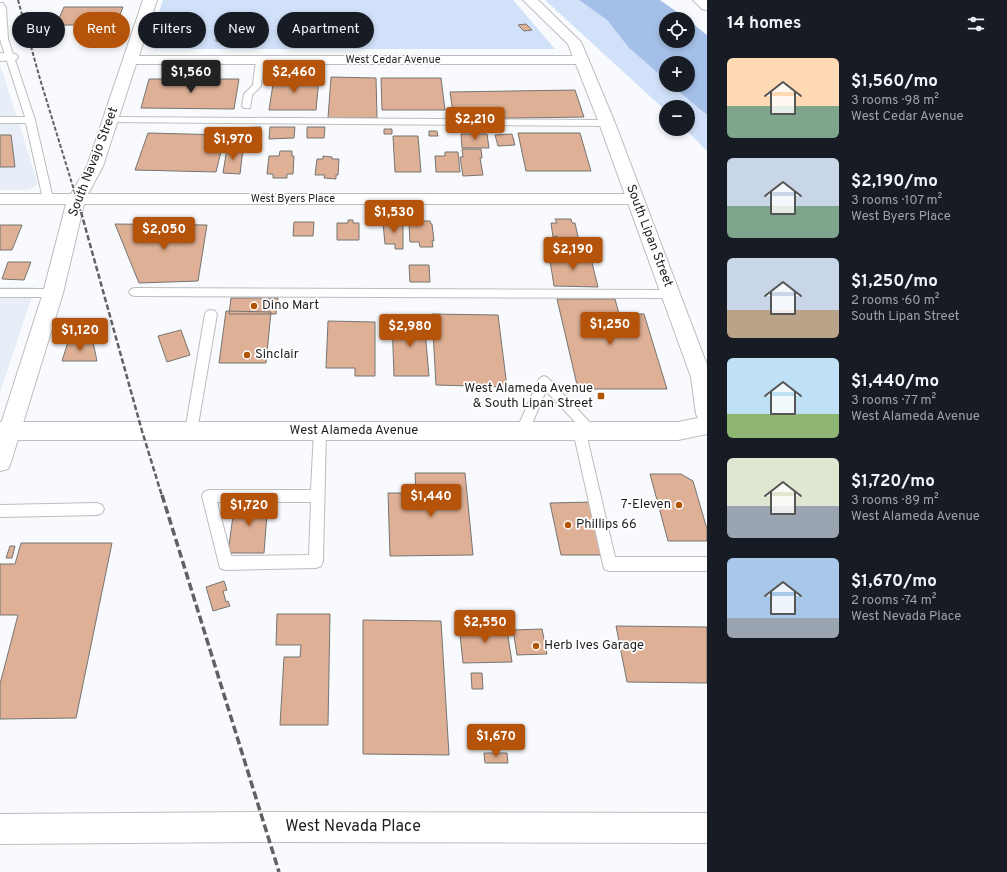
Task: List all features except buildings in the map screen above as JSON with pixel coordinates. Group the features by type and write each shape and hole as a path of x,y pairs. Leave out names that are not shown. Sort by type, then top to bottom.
{"main road":[{"name":"South Navajo Street","path":"0,462 5,431 53,293 73,210 77,199 95,166 150,0"},
{"name":"South Lipan Street","path":"530,0 574,42 582,60 607,123 701,377 707,414"},
{"path":"700,0 707,6"},
{"name":"West Cedar Avenue","path":"131,60 582,60"},
{"name":"West Byers Place","path":"0,199 634,199"},
{"name":"West Alameda Avenue","path":"5,431 678,431 707,425"},
{"name":"West Nevada Place","path":"0,829 257,827 707,828"}],"lane":[{"path":"0,5 2,8 5,57 30,120 48,199"},
{"path":"247,106 248,94 257,86 260,60"},
{"path":"0,120 30,120"},
{"path":"111,120 607,123"},
{"path":"135,292 671,294"},
{"path":"0,293 53,293"},
{"path":"190,431 211,314"},
{"path":"522,431 544,381 586,431 609,564 707,564"},
{"path":"319,496 209,496 225,563 316,561 319,496 320,431"},
{"path":"0,511 97,509"}],"shaded area":[{"path":"163,0 513,0 555,49 155,49 153,48 206,48 206,12 159,12"},
{"path":"545,0 579,0 607,20 629,48 659,74 659,92 679,92 689,100 659,100 659,105"},
{"path":"0,64 38,184 29,190 0,190"},
{"path":"695,105 707,115 707,151 692,136 695,136"},
{"path":"0,287 35,287 0,393"}],"water":[{"path":"579,0 660,0 677,12 659,12 659,48 695,48 695,26 707,35 707,115 695,105 695,100 689,100 679,92 695,92 695,56 659,56 659,74 629,48 607,20"}],"railway":[{"path":"18,0 40,79 81,213"},
{"path":"81,212 142,431 162,496"},
{"path":"162,495 279,872"}],"place":[{"name":"Dino Mart","path":"254,306"},
{"name":"Sinclair","path":"247,355"},
{"name":"West Alameda Avenue & South Lipan Street","path":"601,396"},
{"name":"7-Eleven","path":"679,505"},
{"name":"Phillips 66","path":"568,525"},
{"name":"Herb Ives Garage","path":"536,646"}]}
